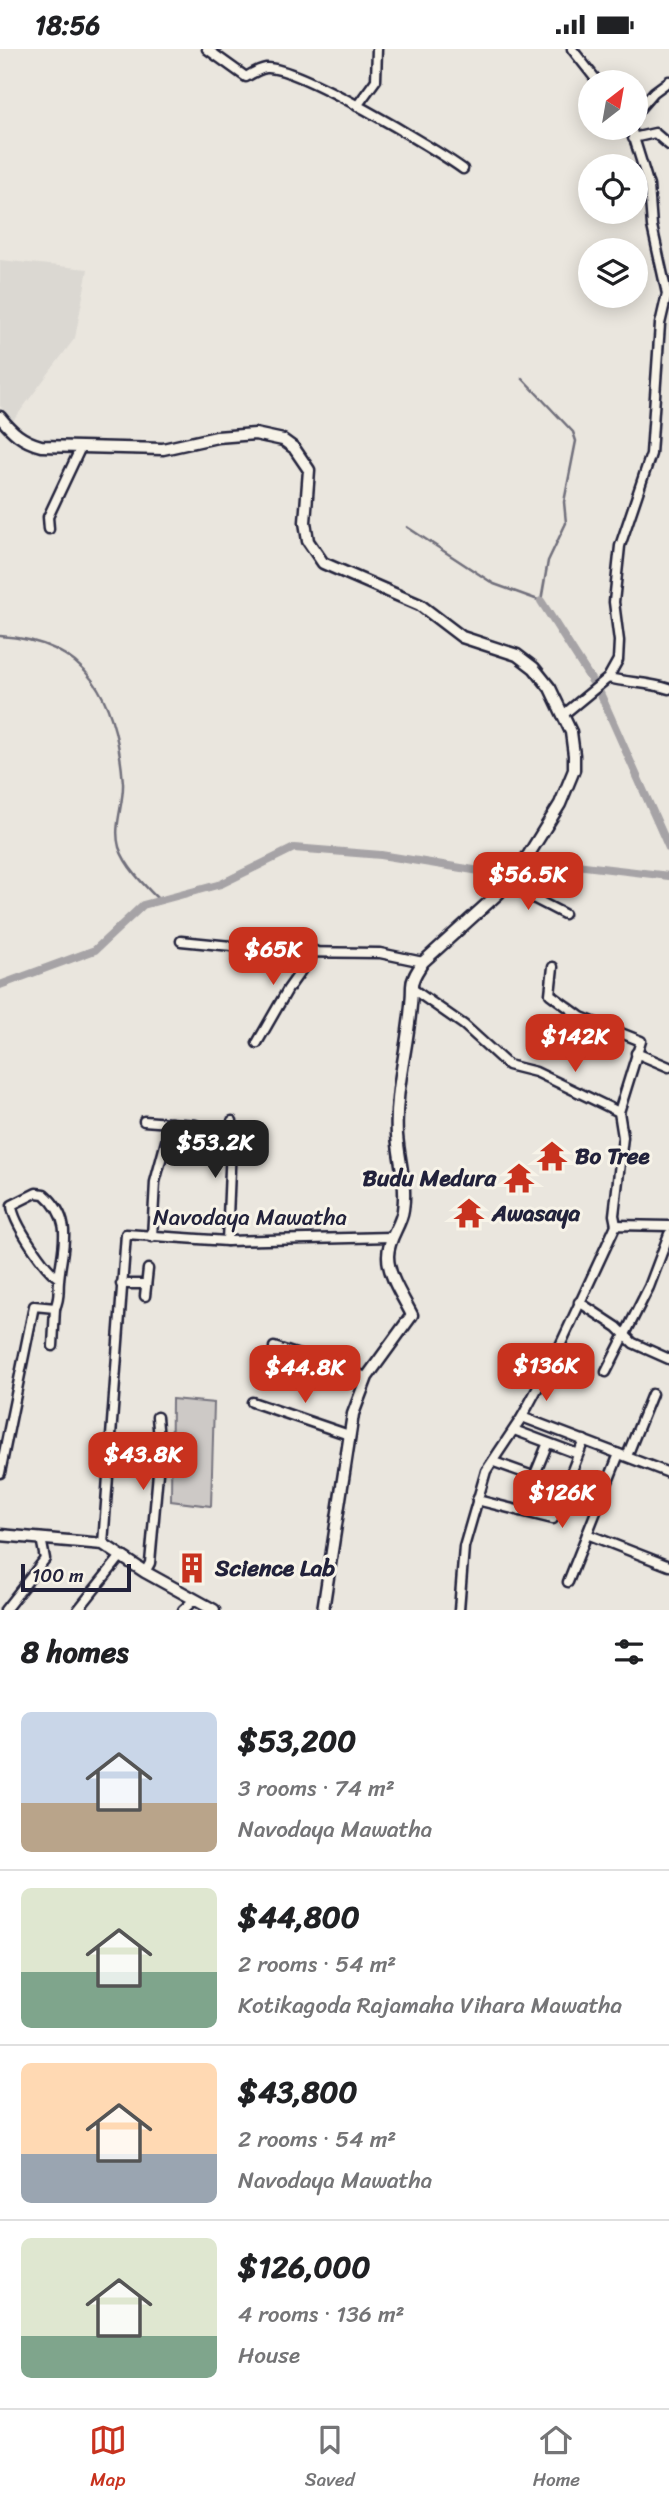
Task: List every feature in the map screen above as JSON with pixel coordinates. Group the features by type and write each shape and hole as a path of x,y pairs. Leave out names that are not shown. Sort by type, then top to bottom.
{"street":[{"path":"207,49 246,77 266,68 291,74 439,151 463,169"},
{"path":"357,106 376,80 377,49"},
{"path":"572,49 589,70"},
{"path":"648,101 669,81"},
{"path":"648,135 655,133 669,145"},
{"path":"563,715 608,678 618,660 614,602 620,546 651,454 660,324 668,293 652,226 649,186 634,140"},
{"path":"0,417 12,432 26,442 80,449 163,449 217,437 255,434 283,440 294,448 309,470 305,522 308,541 323,563 419,605 462,637 517,655 534,668 550,688 571,732 574,771 560,804 506,884 423,962 415,976 397,1134 404,1179 403,1213 391,1237 388,1256 390,1272 412,1315 367,1377 353,1414 323,1610"},
{"path":"49,529 48,517 80,449"},
{"path":"608,678 628,683 649,683 669,689"},
{"path":"506,884 564,914"},
{"path":"181,941 380,953 423,962"},
{"path":"257,1042 288,989 315,951"},
{"path":"459,1610 464,1547 486,1471 495,1462 522,1417 558,1350 615,1224 623,1137 619,1112 641,1041 581,1017 550,994 553,967"},
{"path":"414,989 464,1025 508,1065 536,1072 619,1112"},
{"path":"636,1053 669,1066"},
{"path":"145,1121 196,1125"},
{"path":"227,1241 232,1121"},
{"path":"152,1237 155,1182 171,1123"},
{"path":"53,1346 55,1308 60,1300 59,1279 66,1234 50,1200 36,1193 18,1200 12,1205 12,1211 30,1243 59,1279"},
{"path":"615,1224 669,1226"},
{"name":"Navodaya Mawatha","path":"103,1544 126,1234 227,1241 391,1237"},
{"path":"606,1373 626,1335 669,1234"},
{"path":"145,1296 148,1269"},
{"path":"121,1285 146,1284"},
{"path":"579,1303 626,1335 633,1343 668,1357"},
{"path":"0,1473 34,1306 55,1308"},
{"path":"274,1347 367,1377"},
{"path":"568,1582 587,1534 652,1394"},
{"path":"252,1402 349,1435"},
{"path":"145,1572 150,1563 159,1479 157,1417"},
{"path":"522,1417 669,1472"},
{"path":"514,1430 547,1445 578,1454"},
{"path":"477,1500 553,1519 584,1440"},
{"path":"520,1511 547,1445"},
{"path":"495,1462 533,1476"},
{"path":"587,1534 669,1566"},
{"path":"0,1535 103,1544 145,1572 214,1610"},
{"path":"5,1610 45,1559 41,1538"},
{"path":"78,1610 121,1556"},
{"path":"183,1610 194,1600"}],"shaded area":[{"path":"0,260 88,269 75,338 13,421 0,406"},
{"path":"172,1399 214,1403 211,1506 171,1501"}],"waterway":[{"path":"407,527 494,584 541,601 548,561 566,523 564,502 576,441 573,432 522,378"},
{"path":"541,601 592,681"},
{"path":"0,636 31,640 56,650 76,663 93,681 105,702 120,753 123,783 117,831 119,847 130,868 158,899"},
{"path":"600,693 669,848"},
{"path":"0,985 95,950 143,905 221,884 294,848 381,855 486,872 559,863 669,876"}],"place":[{"name":"Bo Tree","path":"552,1156"},
{"name":"Budu Medura","path":"519,1178"},
{"name":"Awasaya","path":"469,1213"},
{"name":"Science Lab","path":"192,1568"}]}
